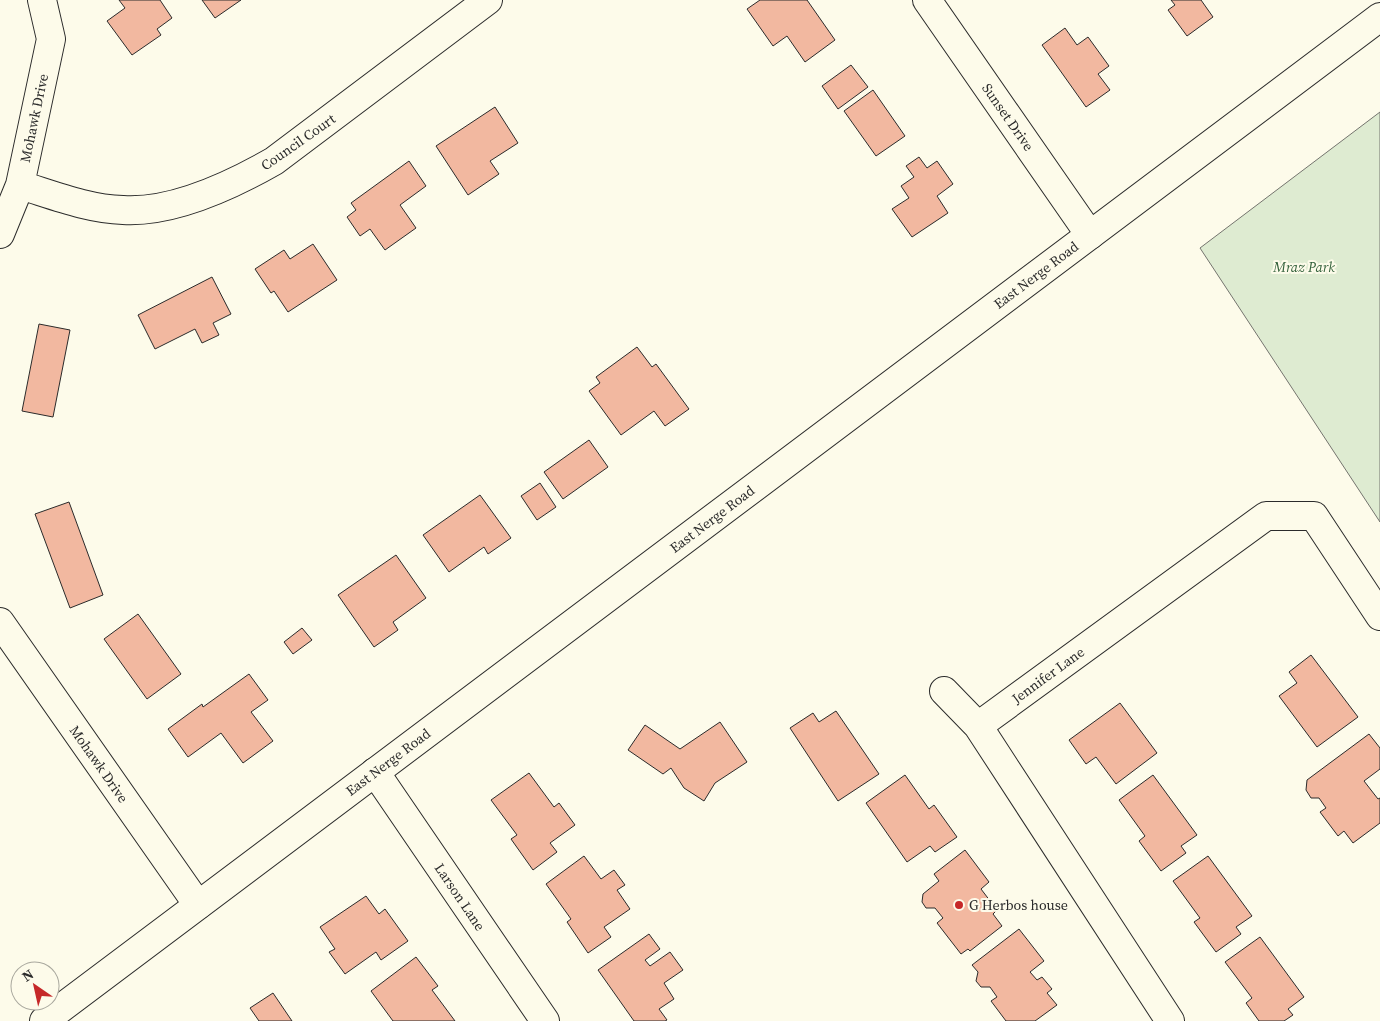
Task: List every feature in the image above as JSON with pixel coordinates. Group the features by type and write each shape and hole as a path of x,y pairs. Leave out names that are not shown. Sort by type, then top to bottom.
{"street":[{"name":"Mohawk Drive","path":"0,234 20,185 51,39 42,0"},
{"name":"Council Court","path":"20,185 82,204 123,210 160,208 198,196 248,175 274,161 488,0"},
{"name":"Sunset Drive","path":"927,0 1090,235"},
{"name":"East Nerge Road","path":"44,1021 1380,17"},
{"name":"Jennifer Lane","path":"978,726 1266,516 1314,516 1380,616"},
{"name":"Mohawk Drive","path":"0,622 198,905"},
{"path":"944,691 978,726 1170,1021"},
{"name":"Larson Lane","path":"375,772 545,1021"}],"green space":[{"name":"Mraz Park","path":"1380,112 1380,522 1200,248"}],"building":[{"path":"119,0 160,0 172,18 157,29 161,35 132,55 107,21 125,8"},
{"path":"202,0 241,0 215,18"},
{"path":"760,0 807,0 835,40 805,62 787,36 773,46 747,9"},
{"path":"1171,0 1201,0 1213,17 1187,36 1168,10 1175,5"},
{"path":"1065,28 1077,45 1088,37 1109,66 1098,74 1110,90 1086,107 1042,45"},
{"path":"851,65 868,87 838,109 822,86"},
{"path":"873,90 905,136 876,156 844,111"},
{"path":"495,107 518,143 490,161 499,174 468,195 436,146"},
{"path":"919,157 927,168 937,161 953,184 937,196 948,213 912,237 892,209 909,198 901,186 914,177 906,166"},
{"path":"409,161 426,186 400,205 416,228 385,250 370,229 360,236 347,217 356,210 351,203"},
{"path":"313,244 337,280 288,312 274,291 271,293 255,269 284,250 290,259"},
{"path":"212,277 231,314 213,323 219,335 202,343 195,329 155,349 138,315"},
{"path":"39,324 70,330 53,417 22,411"},
{"path":"637,347 652,367 656,364 689,409 665,426 654,411 621,435 589,391 600,383 596,377"},
{"path":"589,440 608,467 563,499 544,472"},
{"path":"540,483 556,507 537,520 521,496"},
{"path":"480,495 511,538 488,554 484,547 449,572 423,535"},
{"path":"69,502 103,595 70,608 35,514"},
{"path":"396,555 426,598 393,622 398,630 374,647 338,595"},
{"path":"138,614 181,674 147,699 104,639"},
{"path":"302,628 312,640 293,654 284,642"},
{"path":"1311,655 1358,717 1317,747 1279,696 1297,683 1289,672"},
{"path":"249,674 268,700 251,712 273,741 243,763 221,733 188,757 168,729 202,704 203,707"},
{"path":"1120,703 1157,753 1116,784 1096,757 1086,764 1069,740"},
{"path":"836,711 879,774 838,801 790,728 813,713 819,722"},
{"path":"720,722 747,762 715,783 704,801 684,788 671,768 663,774 628,750 645,725 680,749"},
{"path":"1369,734 1380,748 1380,769 1364,781 1378,799 1380,798 1380,823 1353,843 1344,831 1338,836 1320,812 1326,808 1319,798 1311,798 1306,790 1307,780"},
{"path":"529,773 554,807 559,803 575,825 550,843 557,852 533,870 511,839 517,835 491,800"},
{"path":"905,775 929,809 934,805 957,837 935,852 930,846 907,862 866,803"},
{"path":"1153,775 1197,835 1181,846 1186,853 1161,871 1139,841 1145,836 1119,800"},
{"name":"G Herbos house","path":"965,850 989,882 981,889 997,910 993,914 1002,926 970,951 968,949 961,954 937,923 943,918 935,908 926,908 922,902 923,894 939,881 934,874"},
{"path":"584,856 601,879 614,870 625,885 617,890 630,909 604,927 611,937 588,953 567,922 571,919 546,884"},
{"path":"1208,856 1252,916 1236,927 1241,934 1216,952 1194,922 1200,918 1173,881"},
{"path":"366,896 379,914 385,909 408,941 381,960 376,952 345,974 329,952 335,949 320,927"},
{"path":"1019,929 1044,961 1030,972 1037,980 1042,977 1052,989 1047,993 1057,1005 1035,1021 1006,1021 991,1001 997,997 990,987 981,987 976,981 978,972 972,965"},
{"path":"649,934 660,949 645,960 650,966 670,952 683,970 664,983 674,999 659,1009 667,1020 665,1021 634,1021 598,970"},
{"path":"1260,937 1304,997 1288,1009 1293,1015 1284,1021 1259,1021 1246,1003 1252,998 1225,962"},
{"path":"416,957 438,986 432,990 455,1021 393,1021 371,991"},
{"path":"273,993 292,1021 259,1021 250,1008"}],"place":[{"name":"G Herbos house","path":"959,905"}]}
